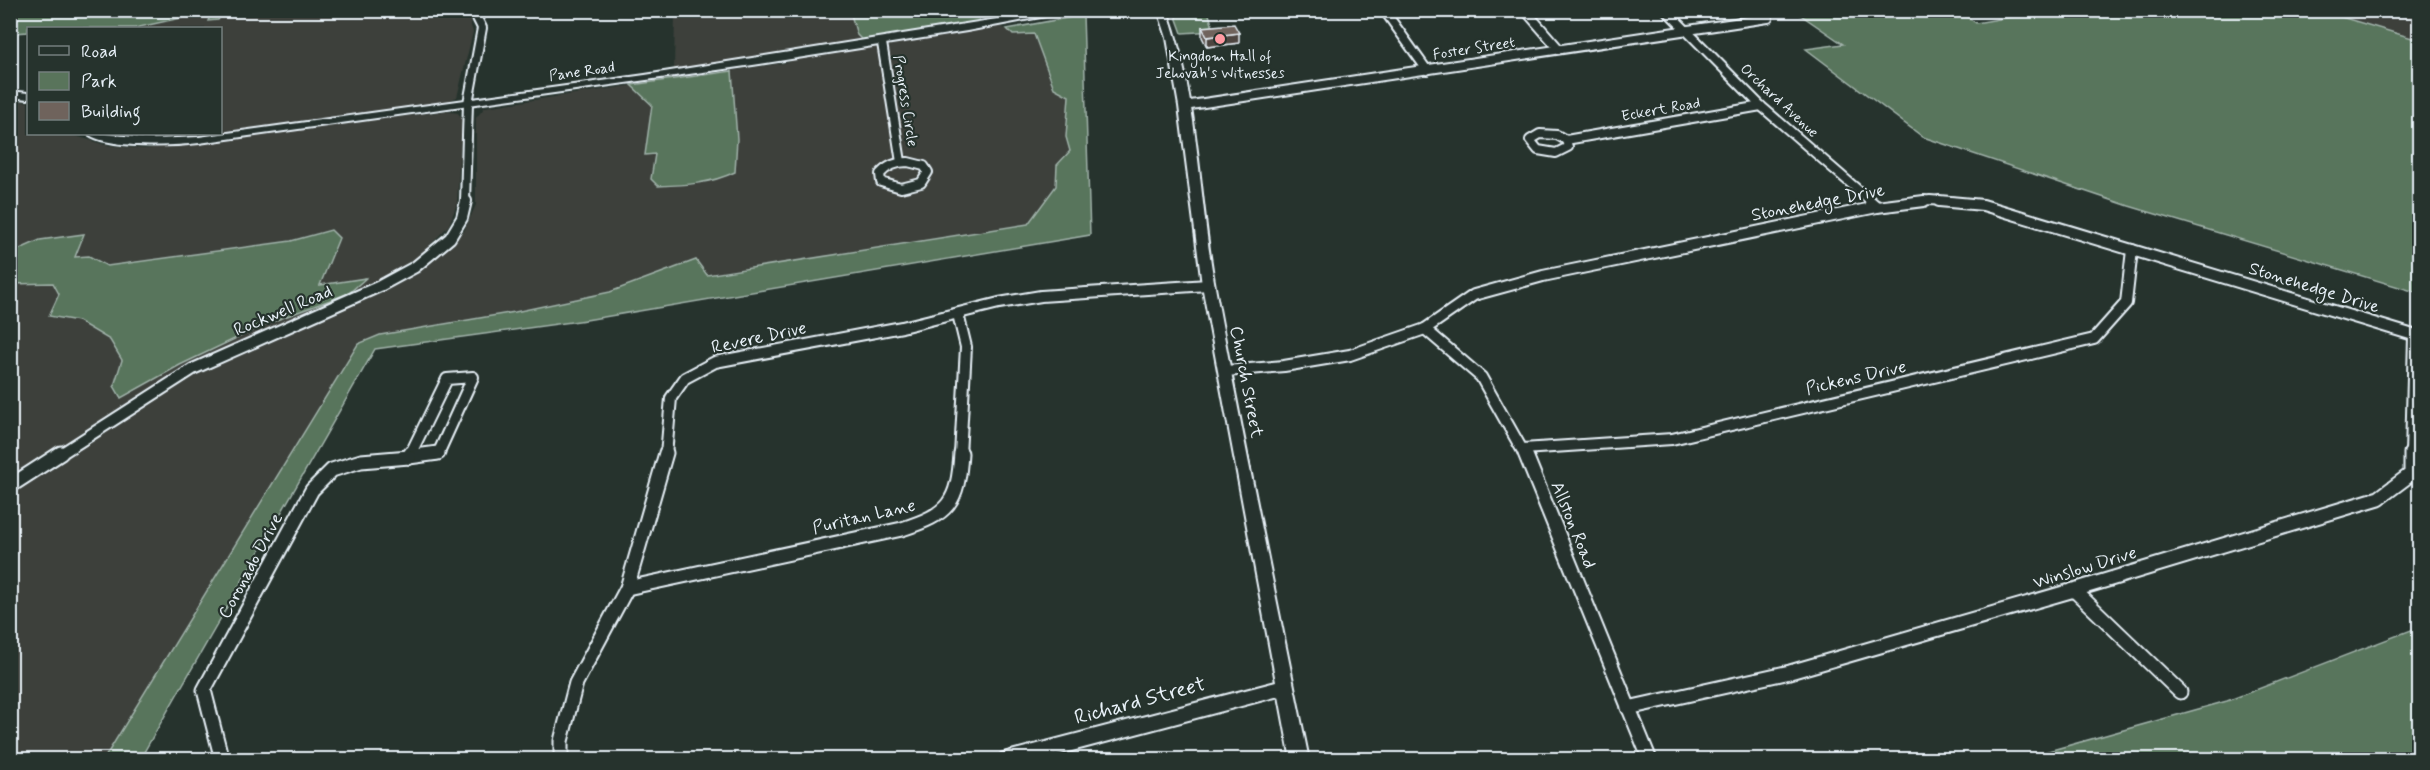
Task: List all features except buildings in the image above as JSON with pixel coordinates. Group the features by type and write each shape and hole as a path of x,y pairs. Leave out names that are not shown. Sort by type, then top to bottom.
{"street":[{"name":"Rockwell Road","path":"10,486 193,369 380,286 415,267 450,238 462,218 468,165 468,103 482,28 477,18 469,10"},
{"name":"Pane Road","path":"97,135 119,141 177,143 882,43 1074,10"},
{"name":"Church Street","path":"1162,10 1172,38 1184,106 1208,285 1284,687 1300,759"},
{"path":"1384,10 1427,70"},
{"path":"1525,10 1559,49"},
{"name":"Orchard Avenue","path":"1666,10 1761,106 1877,207"},
{"name":"Foster Street","path":"1184,106 1768,18"},
{"name":"Progress Circle","path":"882,43 901,162"},
{"path":"10,94 27,96"},
{"name":"Eckert Road","path":"1566,140 1761,106"},
{"name":"Progress Circle","path":"901,162 914,162 924,166 928,172 927,177 915,185 902,188 890,187 881,182 880,174 883,170 901,162"},
{"name":"Stonehedge Drive","path":"1226,371 1284,366 1350,355 1425,329 1474,295 1544,276 1877,207 1930,200 1983,205 2417,336"},
{"name":"Pickens Drive","path":"1523,449 1672,439 2094,339 2126,303 2132,250"},
{"name":"Revere Drive","path":"561,759 561,741 576,683 627,588 667,450 671,398 686,378 715,362 902,327 1041,296 1208,285"},
{"name":"Puritan Lane","path":"627,588 902,529 934,519 951,502 959,483 966,346 958,314"},
{"name":"Allston Road","path":"1425,329 1481,377 1523,449 1650,759"},
{"name":"Winslow Drive","path":"1628,708 1790,672 2074,590 2379,498 2410,474 2417,336"},
{"name":"Coronado Drive","path":"222,759 204,690 312,490 332,470 361,461 409,457 438,454 473,377 447,379 409,457"},
{"path":"2074,590 2180,692"},
{"name":"Richard Street","path":"1006,759 1284,687"}],"shaded area":[{"path":"458,10 468,17 473,32 457,97 446,102 222,132 222,27 140,27 203,13 210,15 208,21 218,20 224,11"},
{"path":"675,11 850,11 857,35 863,41 980,21 1007,29 1013,35 1034,34 1054,88 1069,96 1066,137 1070,151 1057,165 1056,185 1028,224 707,275 696,260 610,292 358,344 104,759 11,759 11,284 53,283 59,294 49,316 78,321 110,340 122,360 114,388 121,398 180,365 266,324 350,292 361,300 415,275 464,231 476,205 476,118 485,107 790,62 785,56 674,71"},
{"path":"2321,11 2419,11 2419,40"},
{"path":"11,100 27,102 27,135 72,135 106,145 144,149 445,111 458,113 462,119 457,204 449,225 421,255 394,273 351,291 364,279 320,285 339,238 331,230 291,241 107,266 89,256 74,257 84,235 40,240 11,253"}],"green space":[{"path":"11,10 224,10 218,20 208,21 210,16 203,13 140,27 27,27 27,32 14,33 11,36"},
{"path":"2051,10 2321,11 2419,40 2419,293 2129,206 1923,137 1806,49 1843,44 1795,11 1958,11 1976,23"},
{"path":"850,11 972,11 980,21 863,41 857,35"},
{"path":"1174,11 1208,11 1214,31 1182,33"},
{"path":"1083,15 1090,235 586,320 375,349 140,759 104,759 358,344 380,335 515,312 610,292 696,260 707,275 1028,224 1056,186 1057,165 1070,151 1066,137 1069,96 1054,88 1034,34 1013,35 1007,29"},
{"path":"732,71 737,139 735,172 707,181 658,186 651,179 655,154 645,155 652,105 631,85"},
{"path":"331,230 339,238 320,285 366,278 349,293 266,324 180,365 121,398 114,386 122,360 110,340 78,321 49,316 59,294 53,283 11,284 11,253 40,240 84,234 75,257 89,256 107,266 291,241"},
{"path":"2419,627 2419,759 2020,759 2227,701"}],"place":[{"name":"Kingdom Hall of Jehovah's Witnesses","path":"1220,39"}]}
